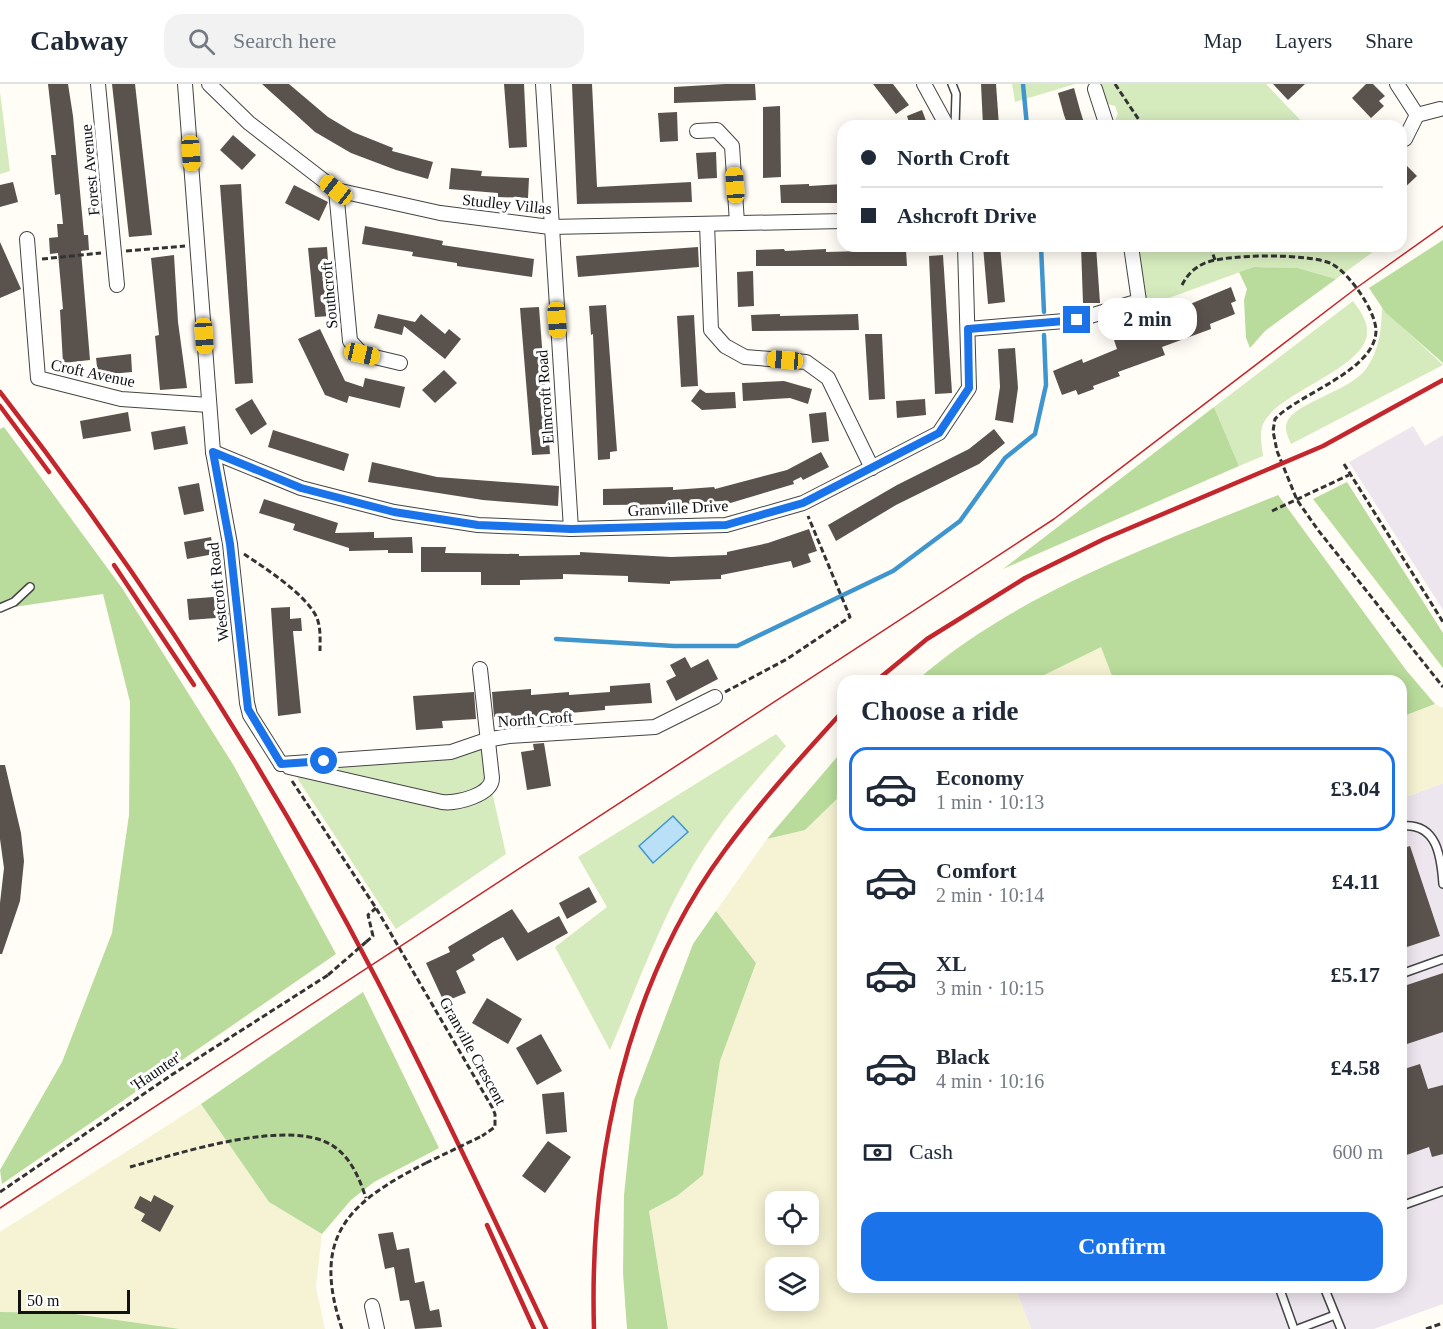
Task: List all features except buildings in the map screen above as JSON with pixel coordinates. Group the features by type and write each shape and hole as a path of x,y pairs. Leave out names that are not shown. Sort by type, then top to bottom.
{"street":[{"name":"Forest Avenue","path":"98,84 117,285"},
{"name":"Westcroft Road","path":"185,84 213,452 230,544 248,709 281,764"},
{"name":"Studley Villas","path":"209,84 249,123 336,190 440,213 550,227 837,221"},
{"name":"Elmcroft Road","path":"543,84 550,227 571,529"},
{"path":"924,84 944,120"},
{"path":"1397,84 1417,115"},
{"path":"1095,89 1108,117"},
{"path":"1417,115 1440,109"},
{"path":"1407,137 1417,115"},
{"path":"697,131 717,130 732,146 737,223"},
{"name":"Southcroft","path":"336,190 350,341 362,354 400,363"},
{"path":"707,224 711,330 724,346 745,357 806,362 828,378 873,468"},
{"name":"Croft Avenue","path":"27,239 38,378 121,399 209,405"},
{"name":"Granville Drive","path":"213,452 301,488 394,512 478,525 571,529 726,525 803,503 939,433 969,388 965,252"},
{"path":"968,329 1077,320 1139,302 1132,252"},
{"path":"281,764 305,772 448,803 490,788 492,778 486,740 480,669"},
{"name":"North Croft","path":"281,764 452,752 486,740 509,736 655,727 716,697"},
{"path":"372,1306 377,1329"}],"lane":[{"path":"952,84 956,94 955,120"},
{"path":"0,608 14,602 30,587"},
{"path":"1407,825 1428,831 1440,852 1443,881"},
{"path":"1407,972 1443,959"},
{"path":"1407,1204 1443,1191"},
{"path":"1281,1293 1296,1329 1335,1315"},
{"path":"1326,1293 1341,1329"}],"path":[{"path":"1115,84 1139,120"},
{"path":"1212,252 1215,260"},
{"path":"1182,285 1193,270 1215,260 1291,257 1326,261 1340,270 1362,296 1373,316 1376,332 1367,351 1336,381 1275,419 1273,431 1277,451 1297,500 1317,530 1443,687"},
{"path":"1344,464 1443,622"},
{"path":"1272,511 1350,475"},
{"path":"716,697 787,659 850,617 803,503"},
{"path":"230,544 292,589 306,603 316,617 321,632 320,651"},
{"path":"281,764 328,840 376,908"},
{"name":"'Haunter'","path":"0,1192 170,1076 328,975 374,936 368,915 376,908"},
{"name":"Granville Crescent","path":"366,1198 426,1163 482,1137 495,1127 495,1114 376,908"},
{"path":"130,1167 235,1140 281,1135 303,1136 334,1146 345,1156 357,1175 366,1198 345,1223 333,1245 330,1264 332,1293 342,1329"},
{"path":"1426,1329 1443,1323"}],"shaded area":[{"path":"1413,426 1425,446 1443,435 1443,610 1349,462"},
{"path":"1101,646 1112,675 1044,675"},
{"path":"1435,704 1443,708 1443,783 1407,797 1407,715"},
{"path":"1443,783 1443,1304 1374,1329 1031,1329 1017,1293 1407,1293 1407,797"},
{"path":"837,799 837,1293 1017,1293 1031,1329 668,1329 649,1211 677,1196 703,1175 720,1061 756,963 716,911 767,839 805,830"},
{"path":"201,1104 269,1202 322,1234 316,1287 325,1329 180,1329 68,1313 0,1312 0,1232"}],"green space":[{"path":"1012,84 1075,84 1015,102"},
{"path":"1101,84 1266,84 1300,120 1115,120 1118,114 1115,106 1108,104"},
{"path":"0,92 10,171 0,174"},
{"path":"1443,240 1443,363 1385,312 1369,288"},
{"path":"1139,252 1373,252 1336,279 1298,268 1254,267 1147,306"},
{"path":"1254,267 1298,268 1336,279 1265,331 1250,348 1246,338 1244,300 1247,289 1239,272"},
{"path":"1353,301 1366,322 1364,344 1339,368 1272,412 1262,428 1263,456 1239,466 1214,407"},
{"path":"1382,308 1443,365 1291,444 1286,427 1292,415 1348,384 1358,377 1371,362 1377,347"},
{"path":"1214,407 1239,466 1003,569"},
{"path":"4,427 122,588 234,766 336,954 2,1184 0,1170 62,1062 112,933 129,815 130,702 103,594 0,609 0,429"},
{"path":"1347,482 1443,633 1443,668 1313,499"},
{"path":"1278,495 1406,670 1435,704 1407,715 1407,675 1112,675 1101,647 1044,675 924,675 956,649 998,621 1089,573"},
{"path":"776,734 786,746 730,812 697,860 668,913 610,1050 555,947 607,907 578,857"},
{"path":"482,747 506,854 396,929 299,781 295,767"},
{"path":"837,757 837,799 805,830 767,839"},
{"path":"716,911 756,963 720,1061 703,1175 677,1196 649,1211 668,1329 627,1329 623,1273 624,1195 634,1100 693,944"},
{"path":"363,992 439,1148 374,1182 351,1200 322,1234 269,1202 201,1104"},
{"path":"0,1312 68,1313 180,1329 0,1329"}],"water":[{"path":"673,816 688,832 653,863 639,846"}],"waterway":[{"path":"1023,84 1026,120"},
{"path":"1041,252 1044,312"},
{"path":"556,639 674,646 737,646 893,571 960,521 1005,458 1035,434 1046,385 1044,335"}],"tram line":[{"path":"1407,252 1443,226"},
{"path":"0,1208 1054,519 1407,252"}],"railway":[{"path":"883,675 927,639 1025,578 1104,539 1323,446 1443,380"},
{"path":"0,392 153,604 202,677 293,827 399,1023 546,1329"},
{"path":"0,406 49,472"},
{"path":"114,565 194,685"},
{"path":"594,1329 594,1267 598,1204 607,1141 620,1078 638,1017 662,959 690,903 725,850 767,796 837,718"},
{"path":"487,1225 534,1329"}],"route":[{"path":"324,761 281,764 250,715 230,544 213,452 301,488 394,512 478,525 571,529 726,525 803,503 939,433 969,388 968,329 1077,320"}]}
